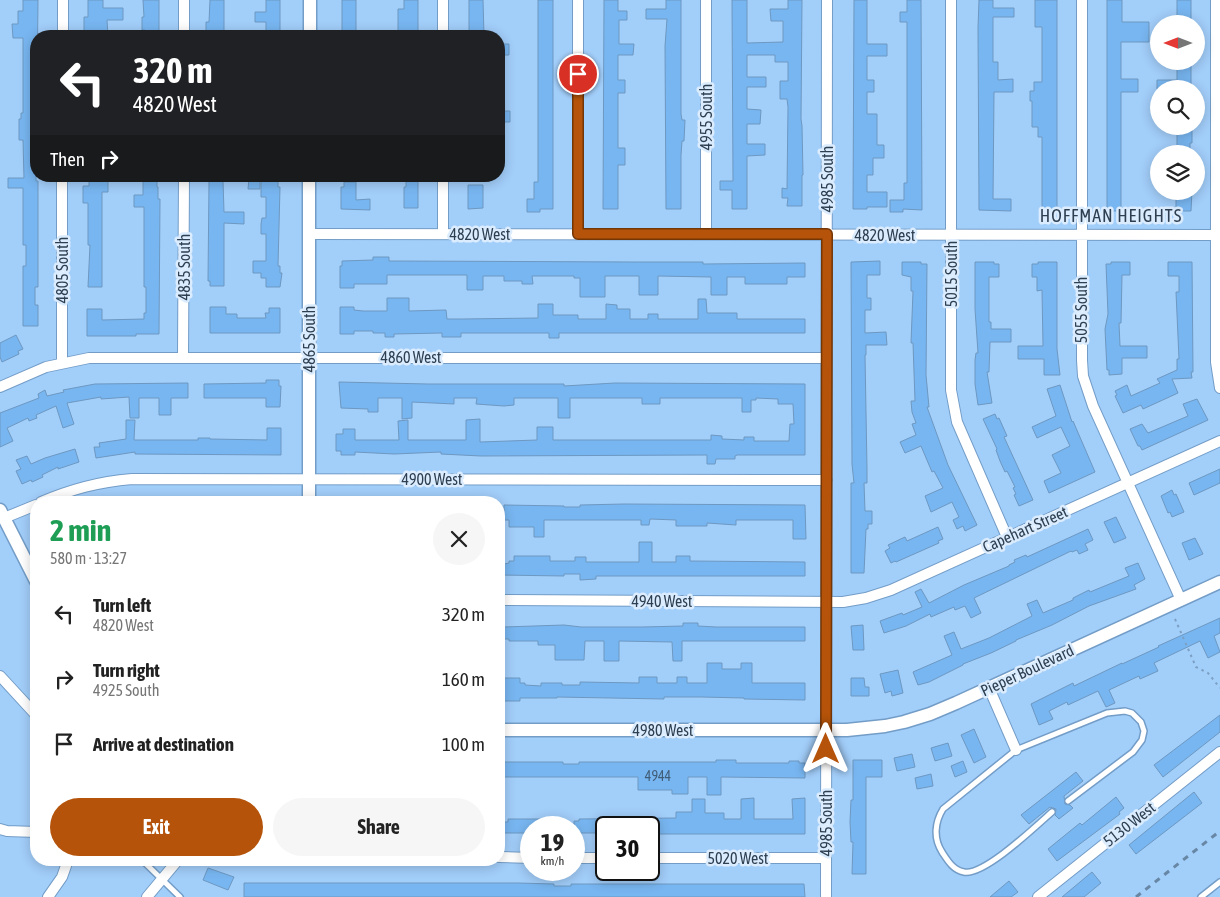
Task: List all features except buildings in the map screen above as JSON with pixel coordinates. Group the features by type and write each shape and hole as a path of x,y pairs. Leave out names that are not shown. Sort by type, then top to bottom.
{"street":[{"path":"63,0 63,30"},
{"path":"184,0 184,30"},
{"path":"310,0 310,30"},
{"path":"443,0 443,30"},
{"path":"578,0 578,234"},
{"name":"4955 South","path":"706,0 706,234"},
{"name":"4985 South","path":"826,897 827,0"},
{"name":"5015 South","path":"951,0 950,390 953,406 968,448 1007,538"},
{"name":"5055 South","path":"1082,0 1081,235 1083,376 1093,406 1181,600"},
{"path":"1216,0 1218,235 1216,362 1220,388"},
{"name":"4805 South","path":"62,182 62,363"},
{"name":"4835 South","path":"184,182 184,357"},
{"name":"4865 South","path":"309,182 309,496"},
{"path":"443,182 443,234"},
{"name":"4820 West","path":"309,234 1218,235"},
{"name":"4860 West","path":"0,387 32,372 62,363 89,358 826,358"},
{"name":"Capehart Street","path":"826,601 843,602 866,598 891,590 1220,441"},
{"name":"4900 West","path":"55,496 72,489 96,483 123,480 827,480"},
{"path":"30,507 2,514 30,569"},
{"name":"Pieper Boulevard","path":"827,730 865,728 904,722 930,714 1220,582"},
{"name":"4940 West","path":"505,600 826,601"},
{"path":"0,676 30,708"},
{"path":"989,688 1016,750"},
{"name":"4980 West","path":"505,730 827,730"},
{"name":"5130 West","path":"1038,897 1220,752"},
{"path":"0,829 30,832"},
{"path":"505,858 520,858"},
{"name":"5020 West","path":"660,858 826,858"},
{"path":"48,897 62,877 66,866"},
{"path":"147,897 173,866"}],"lane":[{"path":"1052,812 992,862 976,871 965,873 953,868 940,850 936,835 937,819 943,808 1016,750 1107,713 1125,711 1132,713 1141,722 1144,731 1142,740 1133,752 1068,801"},
{"path":"148,866 180,897"},
{"path":"1201,897 1220,882"}],"path":[{"path":"1175,619 1196,667 1208,673 1220,688"}],"railway":[{"path":"1136,897 1220,831"}],"district":[{"name":"HOFFMAN HEIGHTS","path":"1111,215"}],"route":[{"path":"578,74 578,234 827,234 826,749"}]}
